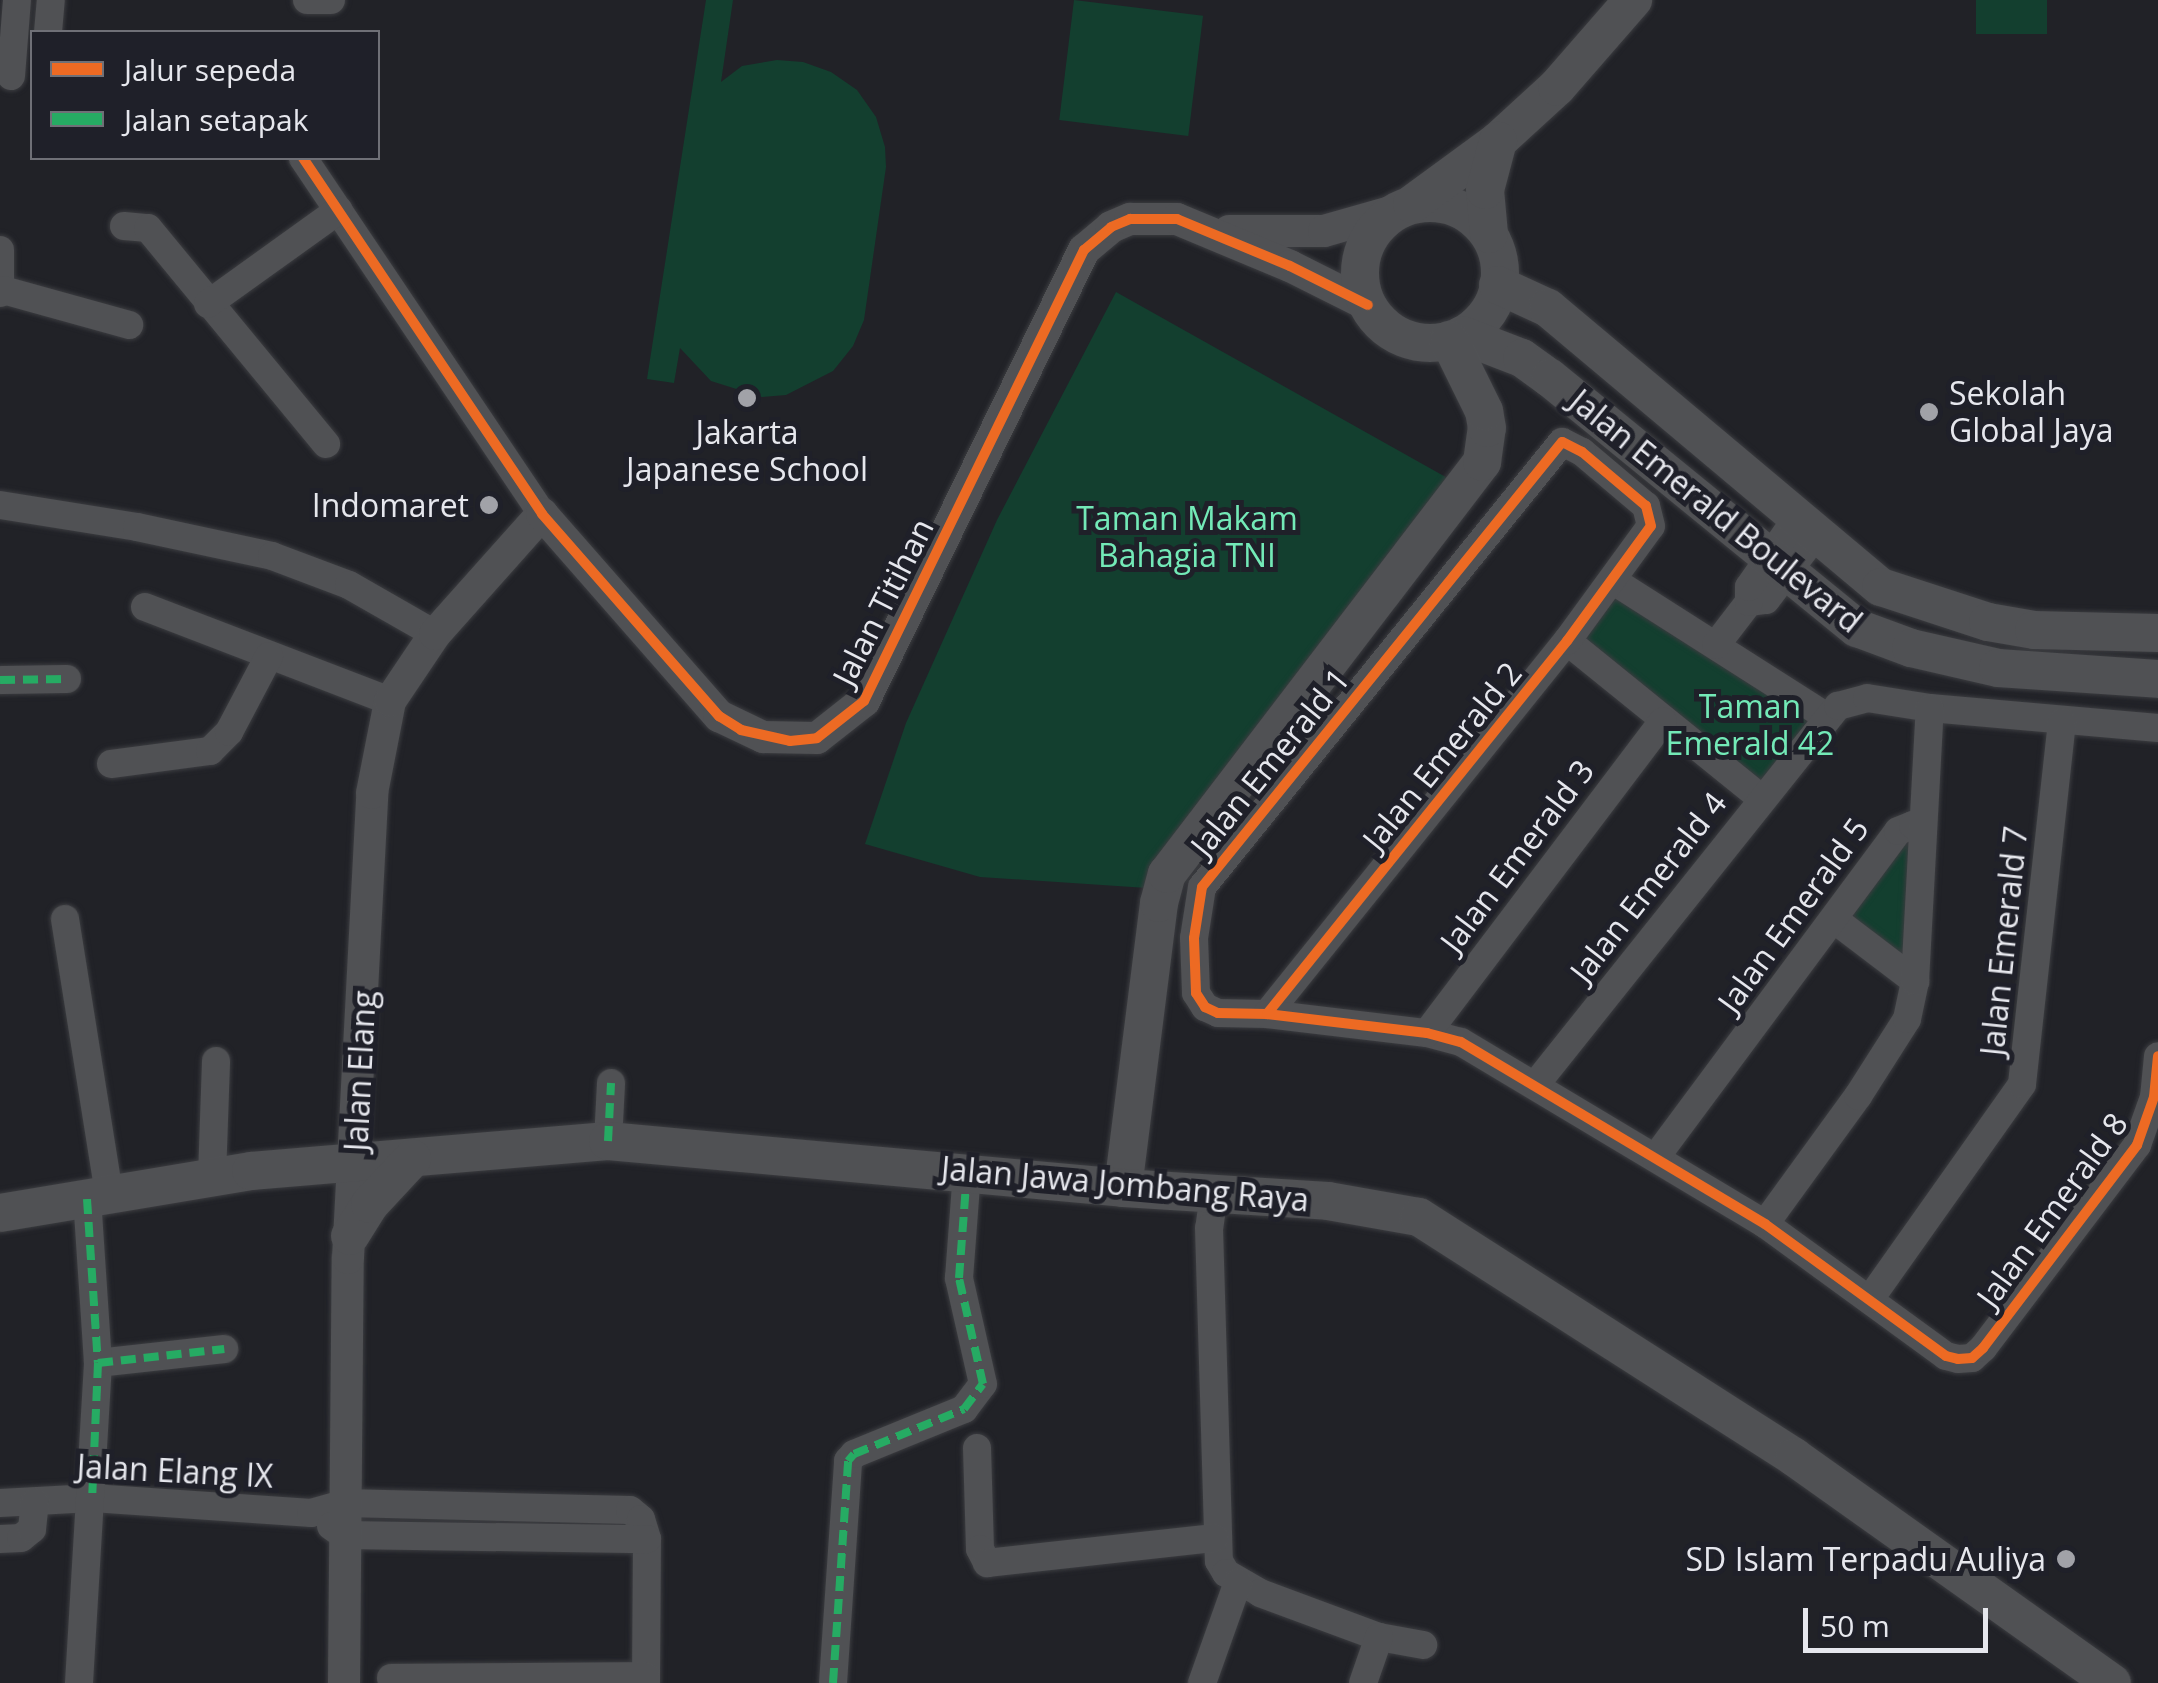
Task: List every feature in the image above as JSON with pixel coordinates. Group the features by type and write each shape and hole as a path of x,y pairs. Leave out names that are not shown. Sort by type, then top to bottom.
{"main road":[{"path":"1498,141 1485,190 1488,234 1500,267 1498,284 1480,322 1455,338 1420,342 1398,336 1368,305 1362,290 1361,259 1374,230 1498,141 1556,87 1633,0"},
{"path":"1405,207 1444,204 1462,210 1488,234"},
{"name":"Jalan Emerald Boulevard","path":"1498,284 1548,308 1881,588 1946,612 2034,630 2158,633"},
{"path":"1484,411 1499,374 1522,358 1524,334 1548,308"},
{"path":"1123,1188 1159,903 1167,874 1482,462 1487,428 1484,411 1455,338"},
{"name":"Jalan Emerald Boulevard","path":"1455,338 1522,358 1857,628 1912,648 2031,673 2158,679"},
{"name":"Jalan Jawa Jombang Raya","path":"0,1213 212,1177 356,1160 608,1142 967,1170 1123,1188 1328,1202 1419,1217 1794,1457 2112,1683"},
{"path":"350,1236 370,1204 412,1159"}],"street":[{"path":"15,60 17,0"},
{"path":"48,30 51,0"},
{"path":"307,0 331,0"},
{"name":"Jalan Titihan","path":"303,160 542,514 719,716 763,736 817,738 864,701 1084,250 1111,227 1130,219 1176,219 1368,305"},
{"name":"Jalan Titihan","path":"1205,229 1324,230 1405,207"},
{"path":"208,304 339,210"},
{"path":"124,226 148,228 326,444"},
{"path":"0,250 1,292 129,326"},
{"name":"Jalan Emerald 1","path":"1651,526 1646,506 1570,443 1555,445 1202,887 1195,914 1196,994 1218,1014 1267,1014 1427,1033 1461,1042 1765,1224 1946,1356"},
{"path":"0,504 272,556 349,585 436,634"},
{"name":"Jalan Elang","path":"344,1683 350,1236 372,792 390,700 436,634 542,514"},
{"name":"Jalan Emerald 2","path":"1267,1014 1567,641 1651,526"},
{"path":"1716,645 1749,602 1766,600 1778,565 1806,528"},
{"path":"1612,580 1827,717"},
{"path":"146,607 390,700"},
{"path":"1567,641 1762,798"},
{"path":"112,764 210,751 229,732 270,656"},
{"path":"0,680 67,678"},
{"name":"Jalan Emerald 4","path":"1536,1084 1827,717 1850,700 1867,698 2062,722 2158,728"},
{"name":"Jalan Emerald 5","path":"1656,1157 1898,831 1913,826 1920,830 1930,708"},
{"name":"Jalan Emerald 3","path":"1427,1033 1663,722"},
{"name":"Jalan Emerald 7","path":"1870,1300 2022,1084 2062,722"},
{"path":"1765,1224 1858,1096 1907,1020 1915,981 1920,830"},
{"path":"65,919 98,1197 98,1363 80,1683"},
{"path":"1835,920 1915,981"},
{"name":"Jalan Emerald 8","path":"1946,1356 1972,1358 1983,1348 2137,1145 2154,1098 2158,1056"},
{"path":"212,1177 216,1061"},
{"path":"608,1142 611,1083"},
{"path":"833,1683 848,1461 854,1454 964,1409 983,1384 959,1278 967,1170"},
{"path":"1214,1194 1209,1228 1215,1538 1219,1561 1238,1582 1379,1636 1424,1645"},
{"path":"98,1363 224,1349"},
{"path":"976,1448 980,1549 988,1564 1215,1538"},
{"name":"Jalan Elang IX","path":"0,1503 92,1498 312,1513 345,1519 630,1510 641,1519 646,1539 646,1680"},
{"name":"Jalan Elang IX","path":"0,1539 21,1538 32,1529 36,1502"},
{"path":"1202,1683 1238,1582"},
{"path":"1363,1683 1379,1636"},
{"path":"391,1678 646,1680"}],"green space":[{"path":"706,0 733,0 721,82 742,66 777,60 803,62 831,72 857,90 876,117 885,147 886,167 864,320 853,346 833,371 786,395 762,397 711,381 680,348 674,383 647,379"},
{"path":"1074,0 1203,16 1188,136 1059,120"},
{"path":"1976,0 2047,0 2047,34 1976,34"},
{"name":"Taman Makam Bahagia TNI","path":"1116,292 1451,480 1147,888 980,877 865,844 906,723 997,520"},
{"name":"Taman Emerald 42","path":"1612,580 1827,717 1762,799 1567,641"},
{"path":"1921,830 1915,981 1835,920 1898,831"}],"marked path":[{"path":"0,680 67,679"},
{"path":"608,1141 611,1083"},
{"path":"833,1683 848,1461 854,1454 964,1409 983,1384 959,1278 967,1171"},
{"path":"87,1199 98,1363 92,1498"},
{"path":"98,1363 224,1349"}],"cycle path":[{"path":"304,160 542,514 719,716 741,730 790,741 817,738 864,701 1084,250 1111,227 1130,219 1177,219 1290,266 1368,305"},
{"path":"1267,1014 1567,641 1651,526 1646,506 1582,452 1562,442 1202,887 1194,938 1196,993 1205,1007 1218,1013 1267,1014 1427,1033 1461,1042 1765,1224 1946,1356 1958,1359 1972,1358 1983,1348 2137,1145 2154,1097 2158,1056"}],"place":[{"name":"Jakarta Japanese School","path":"747,398"},
{"name":"Sekolah Global Jaya","path":"1929,412"},
{"name":"Indomaret","path":"489,505"},
{"name":"SD Islam Terpadu Auliya","path":"2066,1559"}]}
